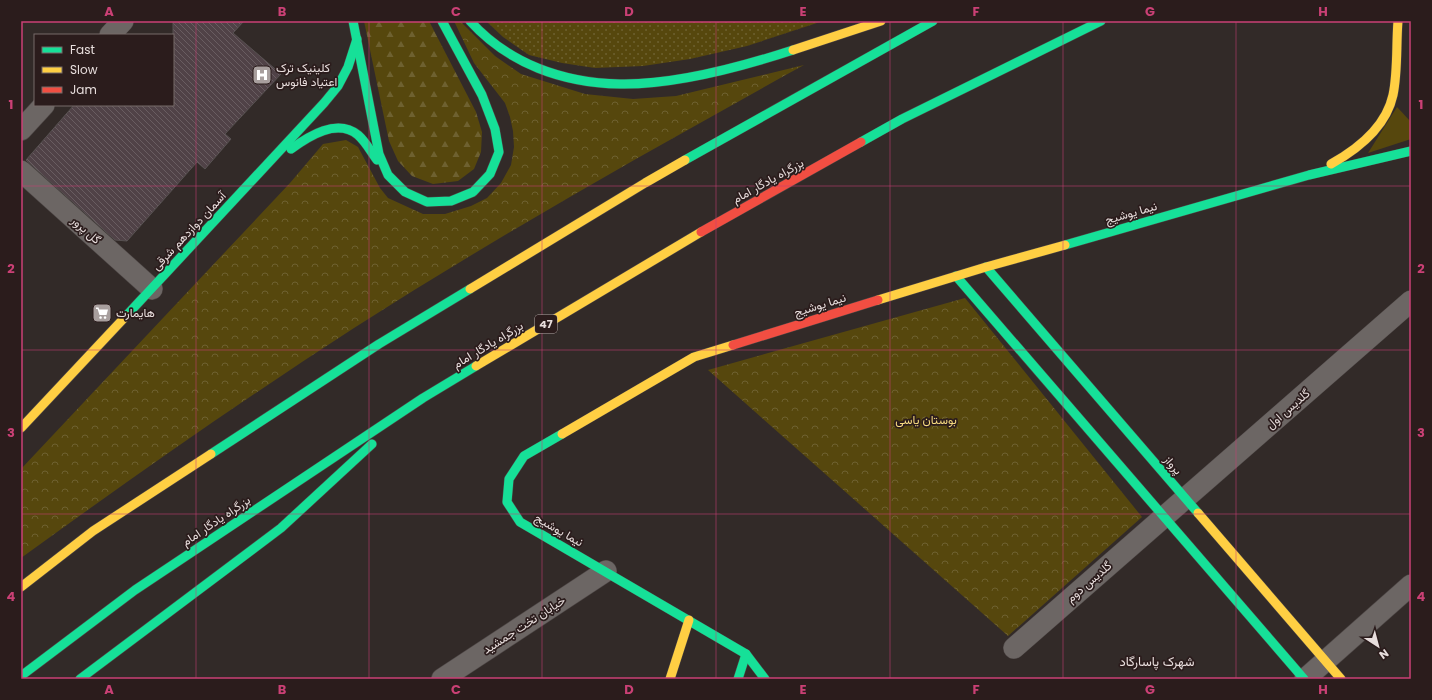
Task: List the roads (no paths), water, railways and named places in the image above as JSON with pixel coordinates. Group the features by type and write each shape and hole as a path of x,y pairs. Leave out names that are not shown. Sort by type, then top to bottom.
{"main road":[{"path":"346,21 357,39"},
{"path":"353,21 379,154 388,175"},
{"path":"261,171 297,144 319,132 340,127 352,130 360,137 388,175 405,192 427,202 451,201 473,192 490,174 499,152 495,129 482,95 442,21"},
{"path":"470,21 498,48 526,64 557,75 591,81 624,84 666,81 721,70 774,56 880,21"},
{"path":"21,587 93,531 379,344 645,183 933,21"},
{"name":"بزرگراه یادگار امام","path":"21,676 135,590 423,398 684,242 902,119 1101,21"},
{"path":"1398,21 1405,36"},
{"path":"1309,175 1341,159 1360,145 1377,128 1387,111 1393,96 1398,21"},
{"name":"آسمان دوازدهم شرقی","path":"21,428 324,103 338,86 348,66 357,39"},
{"path":"1309,175 1411,151"},
{"name":"نیما یوشیج","path":"746,654 520,522 507,502 509,480 524,456 694,357 986,267 1309,175"},
{"name":"پرواز","path":"986,267 1341,679"},
{"path":"956,276 1304,679"},
{"path":"80,679 281,528 423,398"},
{"path":"670,679 689,620"},
{"path":"738,679 746,654"},
{"path":"746,654 766,679"}],"street":[{"path":"111,34 123,21"},
{"path":"21,130 43,106"},
{"name":"گل پرور","path":"21,170 152,289"},
{"name":"گلدیس اول","path":"1164,517 1411,301"},
{"name":"گلدیس دوم","path":"1014,648 1164,517"},
{"name":"خیابان تخت جمشید","path":"442,679 606,571"},
{"path":"1304,679 1411,585"}],"place":[{"name":"کلینیک ترک اعتیاد فانوس","path":"262,75"},
{"name":"هایمارت","path":"102,313"}],"district":[{"name":"شهرک پاسارگاد","path":"1157,661"}],"park label":[{"name":"بوستان یاسی","path":"926,420"}]}
